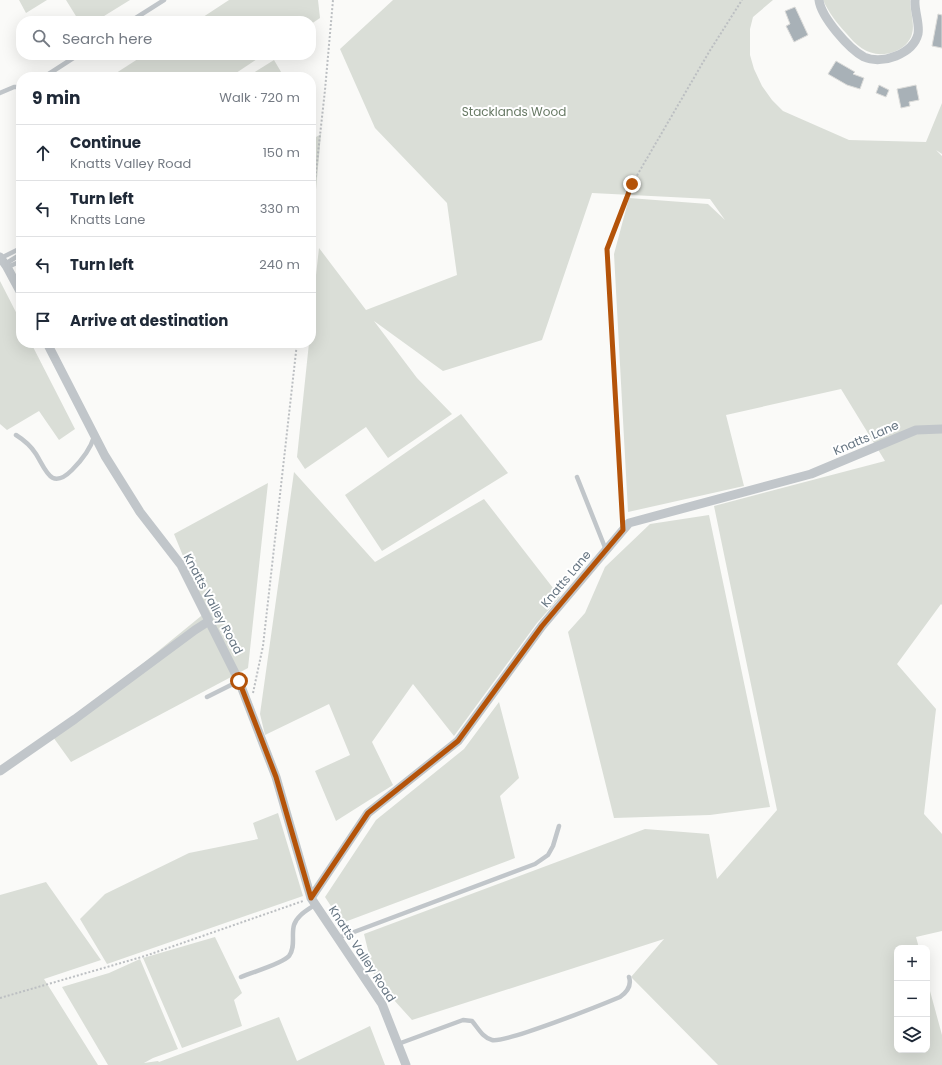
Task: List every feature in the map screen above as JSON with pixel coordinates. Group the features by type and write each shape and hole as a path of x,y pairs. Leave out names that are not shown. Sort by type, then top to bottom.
{"street":[{"path":"819,0 826,16 856,52 866,58 880,59 893,57 905,52 913,45 918,33 915,0"},
{"path":"4,262 16,284"},
{"name":"Knatts Valley Road","path":"50,348 105,456 140,512 181,565 239,681 276,777 314,901 382,1004 406,1065"},
{"name":"Knatts Lane","path":"314,901 368,813 458,741 542,626 629,523 811,474 916,430 942,429"},
{"path":"0,771 75,719 209,621"}],"lane":[{"path":"139,16 164,0"},
{"path":"52,72 70,60"},
{"path":"0,93 16,87"},
{"path":"4,262 16,252"},
{"path":"4,262 16,256"},
{"path":"4,262 16,261"},
{"path":"16,435 36,453 49,476 55,479 62,479 84,458 91,447 94,435"},
{"path":"576,477 606,550"},
{"path":"207,696 239,681"},
{"path":"338,938 534,864 548,855 553,846 559,826"},
{"path":"240,977 289,956 292,948 294,926 300,915 314,901"},
{"path":"398,1044 463,1020 472,1022 486,1038 494,1040 525,1033 620,997 626,992 631,983 629,977"}],"path":[{"path":"316,172 333,0"},
{"path":"623,530 607,249 632,184 709,52 742,0"},
{"path":"250,710 263,646 296,348"},
{"path":"0,998 134,959 314,901"}],"green space":[{"path":"19,0 47,0 26,13"},
{"path":"66,0 130,0 104,16 76,16"},
{"path":"229,0 318,0 320,18 316,21 316,16 205,16"},
{"name":"Stacklands Wood","path":"393,0 773,0 753,17 750,29 750,55 754,69 762,86 772,100 783,111 849,140 926,142 942,103 942,154 936,150 942,156 942,605 941,604 897,664 936,709 924,814 942,834 942,931 916,937 918,945 894,945 894,1053 930,1053 930,991 942,1035 942,1065 718,1065 631,977 664,939 412,1020 375,979 364,934 645,829 709,834 717,879 777,810 714,506 885,461 841,389 726,415 744,486 628,512 614,254 629,198 708,204 725,220 710,199 592,193 542,340 443,371 374,321 417,378 452,414 388,458 366,427 305,469 297,457 308,348 316,348 316,275 319,248 366,310 457,275 447,203 375,128 340,49"},
{"path":"823,0 910,0 913,30 910,40 896,51 881,54 868,51 856,44 842,29 830,13"},
{"path":"136,60 256,60 238,72 118,72"},
{"path":"274,60 281,72 255,72"},
{"path":"321,134 316,190 316,137"},
{"path":"0,281 16,312 16,348 34,348 75,429 59,440 39,411 7,430 0,424"},
{"path":"461,414 508,473 382,551 345,495"},
{"path":"294,472 375,562 484,499 560,597 537,623 454,736 413,684 372,742 393,785 336,821 315,771 350,755 329,704 265,735 260,714"},
{"path":"268,483 248,668 71,762 53,737 206,612 174,534"},
{"path":"709,515 770,807 710,815 614,818 568,632 585,613 605,567 650,524"},
{"path":"499,702 519,778 500,796 515,858 342,923 325,897 376,820 464,749"},
{"path":"278,813 303,896 107,964 80,919 105,894 189,853 258,839 253,823"},
{"path":"46,882 101,960 44,979 98,1065 0,1065 0,895"},
{"path":"215,937 242,993 234,1000 242,1026 182,1048 143,958"},
{"path":"140,959 178,1049 144,1063 159,1062 279,1017 297,1061 370,1026 385,1065 108,1065 62,987 109,973"}],"building":[{"path":"795,7 808,35 794,42 786,26 790,24 785,11"},
{"path":"938,14 942,15 942,48 932,46"},
{"path":"836,61 855,72 853,74 864,78 860,89 847,85 828,74"},
{"path":"879,85 889,90 886,97 876,93"},
{"path":"916,85 919,100 909,102 910,106 901,108 897,89"}],"route":[{"path":"239,681 276,777 311,898 368,813 458,741 542,626 623,530 607,249 632,184"}]}
